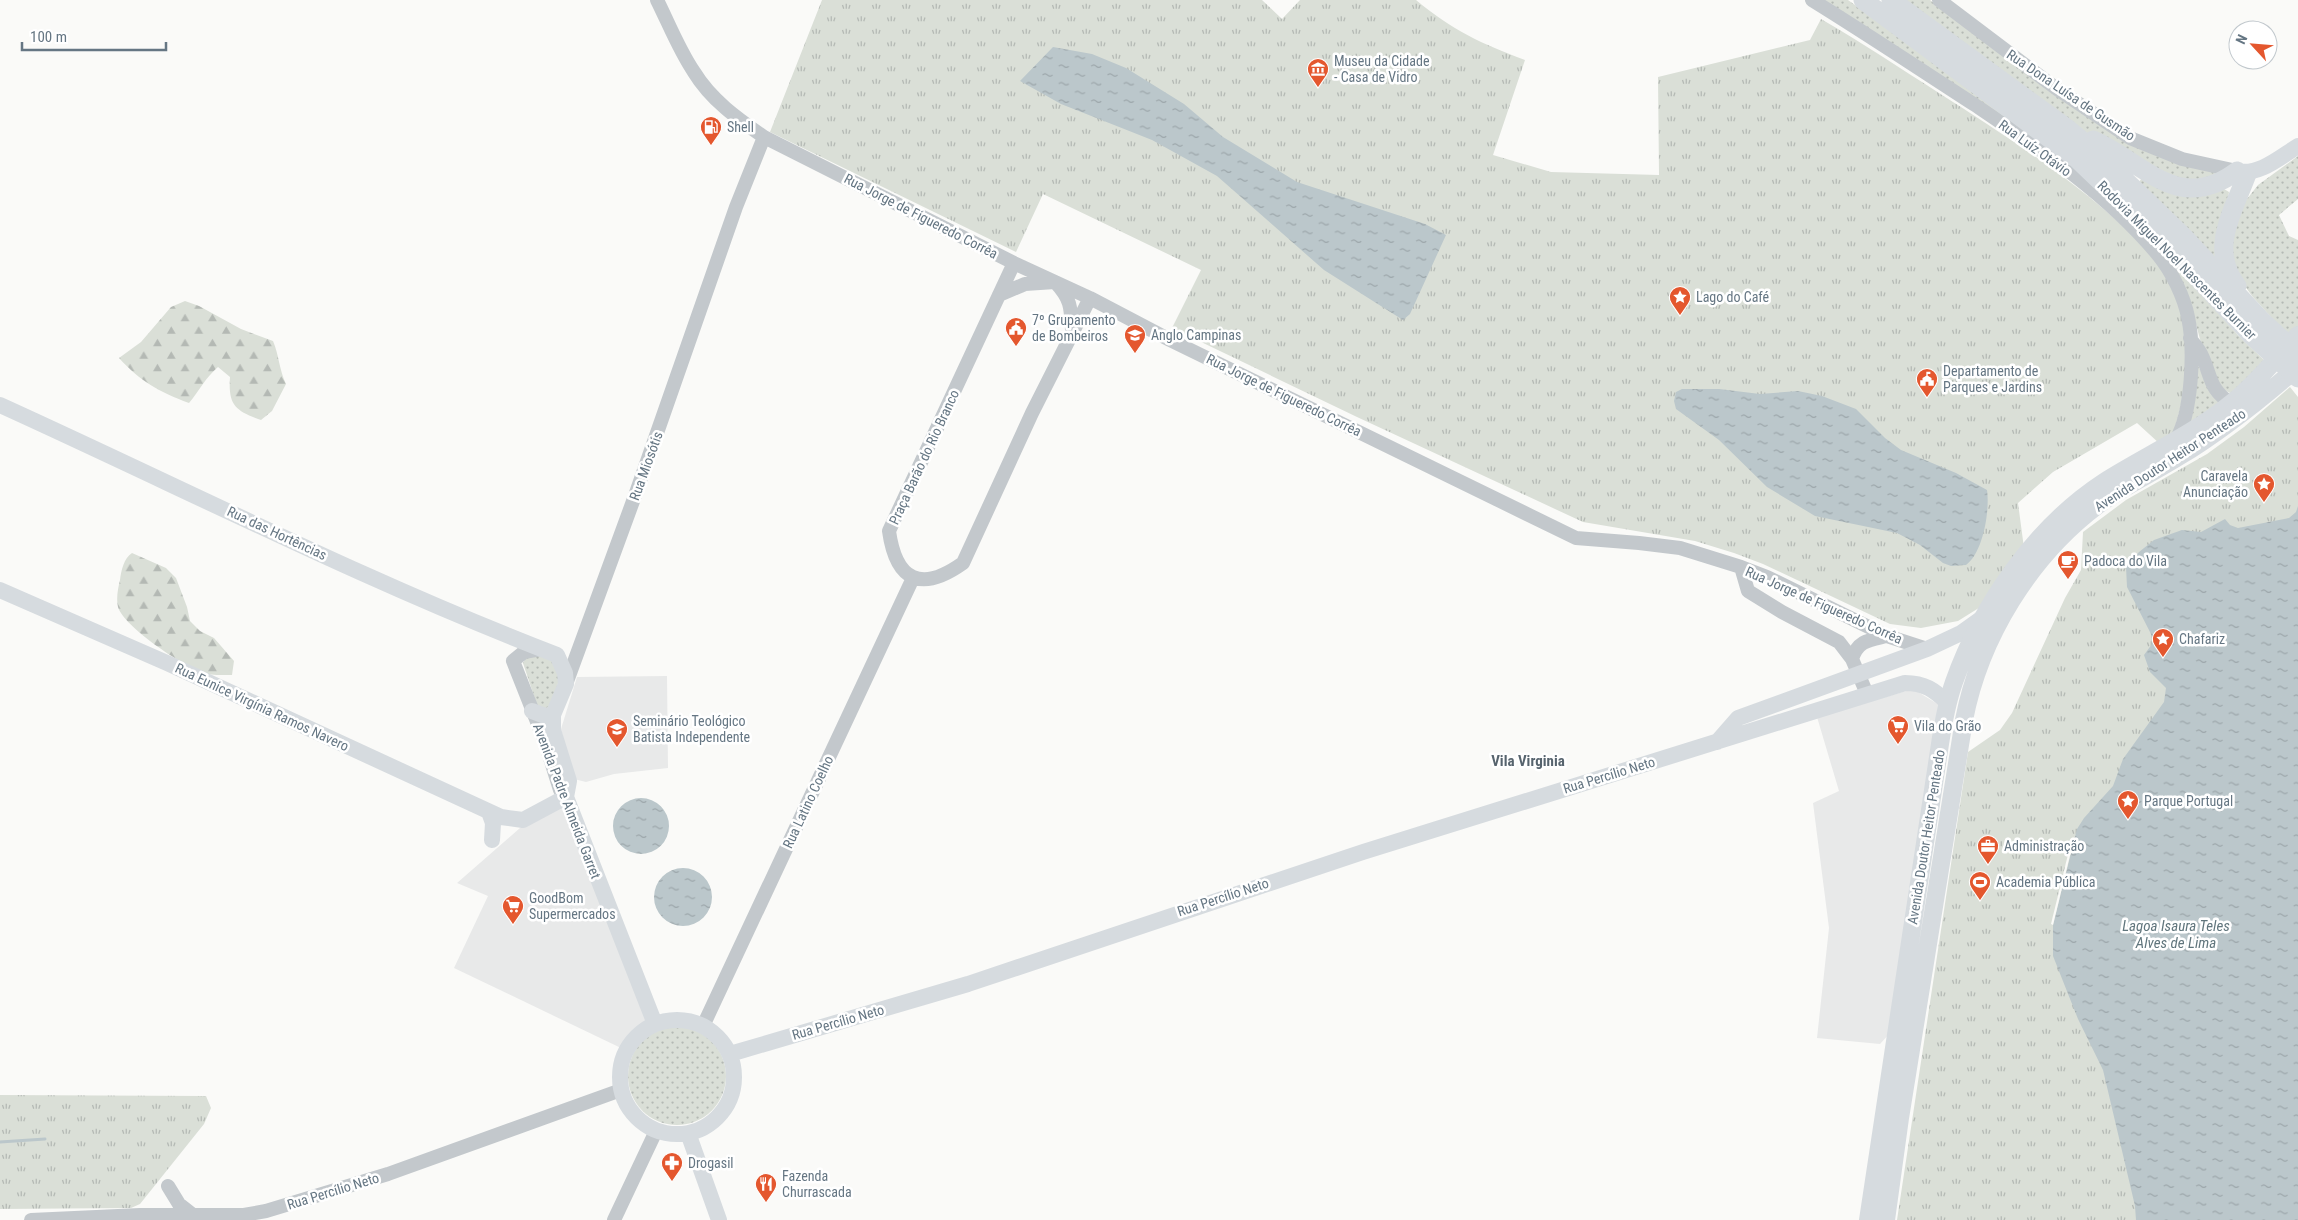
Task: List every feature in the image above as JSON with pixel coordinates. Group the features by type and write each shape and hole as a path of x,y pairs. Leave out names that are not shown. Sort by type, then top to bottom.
{"highway":[{"name":"Rodovia Miguel Noel Nascentes Burnier","path":"1891,0 2068,129 2097,153 2183,236 2298,378"},
{"name":"Rodovia Miguel Noel Nascentes Burnier","path":"1863,1 2076,158 2171,249 2257,325 2298,354"},
{"path":"2068,129 2098,142 2158,178 2177,186 2194,190 2215,186 2242,173"},
{"path":"2242,173 2228,217 2224,246 2230,274 2257,325"}],"main road":[{"path":"2242,173 2270,164 2298,146"},
{"name":"Avenida Doutor Heitor Penteado","path":"1868,1220 1948,703 1965,652 1982,618 2025,569 2076,503 2102,483 2176,440 2232,404 2298,335"},
{"name":"Avenida Doutor Heitor Penteado","path":"1886,1220 1942,852 1970,690 1982,657 2025,569 2098,505 2127,486 2179,457 2239,417 2298,367"},
{"name":"Rua das Hortências","path":"0,404 414,596 498,633 557,655"},
{"name":"Rua Eunice Virgínia Ramos Navero","path":"0,590 167,663 489,812 511,820 523,820 566,798"},
{"path":"1717,742 1738,718 1927,649 1961,633 1982,618"},
{"path":"557,655 565,673 566,684"},
{"name":"Rua Percílio Neto","path":"730,1054 968,984 1246,889 1867,694 1888,690 1905,683 1919,683 1932,689 1948,703"},
{"name":"Rua Miosótis","path":"566,684 553,715 553,730 569,781 566,798"},
{"path":"532,711 544,716 553,715"},
{"name":"Avenida Padre Almeida Garret","path":"566,798 655,1024"},
{"path":"489,812 493,823 492,840"},
{"path":"1924,850 1930,857 1934,858 1942,852"},
{"path":"679,1020 703,1026 719,1037 730,1054 734,1068 734,1082 728,1103 714,1120 702,1129 688,1133 672,1134 656,1131 637,1119 627,1106 621,1090 621,1070 626,1051 643,1031 655,1024 679,1020"},
{"path":"688,1133 719,1220"}],"street":[{"name":"Rua Jorge de Figueredo Corrêa","path":"657,0 694,72 713,97 732,114 764,137 1014,263 1090,298 1170,340 1576,538 1680,548 1741,567 1767,577 1887,636 1927,649"},
{"name":"Rua Luíz Otávio","path":"1812,0 2023,138 2105,202 2159,256 2184,303 2189,319 2188,405 2176,440"},
{"name":"Rua Dona Luísa de Gusmão","path":"1939,0 2057,90 2130,138 2182,159 2242,173"},
{"name":"Rua Miosótis","path":"566,684 636,493 736,207 764,137"},
{"name":"Praça Barão do Rio Branco","path":"913,578 898,566 891,547 889,531 1014,263"},
{"path":"999,295 1026,284 1055,282 1066,294 1070,302 1072,331"},
{"path":"913,578 928,579 948,574 963,563 1072,331 1090,298"},
{"path":"2190,338 2201,354 2212,385 2220,395 2232,404"},
{"name":"Rua Jorge de Figueredo Corrêa","path":"1741,567 1748,591 1782,612 1839,642 1852,659 1867,694"},
{"name":"Rua Latino Coelho","path":"703,1026 913,578"},
{"path":"1852,659 1855,649 1862,642 1887,636"},
{"name":"Avenida Padre Almeida Garret","path":"541,649 524,652 513,661 545,742 560,790 566,798"},
{"path":"557,655 571,656 578,651"},
{"name":"Rua Percílio Neto","path":"31,1220 244,1215 266,1211 388,1174 621,1090"},
{"path":"614,1220 656,1131"},
{"path":"168,1186 179,1204 192,1215"}],"shaded area":[{"name":"Seminário Teológico Batista Independente","path":"667,676 668,768 614,774 586,782 574,779 561,729 577,677"},
{"path":"1913,689 1941,706 1891,1032 1880,1044 1817,1038 1829,928 1813,803 1839,791 1817,717"},
{"path":"565,803 652,1022 641,1028 621,1048 454,968 488,896 457,883 520,828"}],"green space":[{"name":"Lago do Café","path":"822,0 1262,0 1282,19 1300,0 1416,0 1455,28 1495,48 1525,60 1493,155 1551,172 1659,175 1658,77 1810,40 1821,19 2001,133 2038,159 2112,216 2143,246 2166,276 2180,305 2183,323 2187,355 2187,375 2173,436 2160,444 2137,423 2053,472 2018,503 2024,548 1982,606 1958,621 1921,628 1890,624 1763,564 1734,553 1695,541 1583,522 1357,417 1172,328 1201,270 1043,194 1016,252 770,132"},
{"path":"1824,0 1848,0 2066,158"},
{"path":"1900,0 1930,0 2078,111 2208,167 2219,175 2193,186 2071,125"},
{"path":"2298,156 2298,199 2279,215 2289,236 2298,240 2298,329 2288,336 2252,296 2237,275 2230,244 2243,204 2258,185"},
{"path":"2142,178 2224,189 2229,192 2220,256 2213,258 2139,182"},
{"path":"2177,266 2238,335 2266,362 2232,394 2223,388 2209,366 2189,301 2178,281"},
{"path":"185,301 199,306 241,329 273,341 286,384 272,411 261,420 239,410 235,406 230,394 230,377 218,367 189,403 168,395 151,385 119,358 141,342 171,307"},
{"path":"2197,363 2211,393 2221,406 2187,426"},
{"name":"Parque Portugal","path":"2290,387 2298,397 2298,1220 1897,1220 1968,752 2000,730 2012,713 2065,598 2081,570 2083,532 2126,500 2207,454 2244,427"},
{"path":"132,553 166,568 176,578 190,621 200,631 214,638 234,661 232,675 209,674 192,668 168,654 131,625 118,607 117,597 123,565"},
{"path":"535,655 553,662 558,667 559,673 559,680 551,706 539,711 523,663 527,656"},
{"path":"677,1027 696,1031 712,1041 722,1057 726,1076 722,1095 712,1111 696,1121 677,1125 658,1121 642,1111 632,1095 628,1076 632,1057 642,1041 658,1031"},
{"path":"0,1095 206,1096 211,1108 204,1124 140,1204 131,1208 0,1209"}],"water":[{"path":"1053,47 1092,54 1126,68 1184,104 1223,137 1297,182 1425,224 1446,235 1410,314 1403,320 1324,270 1217,176 1152,140 1061,104 1020,81"},
{"path":"1682,389 1719,389 1760,394 1798,391 1822,396 1856,409 1885,438 1901,450 1956,473 1987,490 1986,520 1977,551 1966,565 1951,566 1943,563 1920,545 1897,533 1815,516 1767,487 1719,440 1676,409 1674,401 1676,392"},
{"name":"Lagoa Isaura Teles Alves de Lima","path":"2298,506 2298,1220 2136,1220 2135,1206 2103,1070 2078,1019 2053,956 2053,925 2077,829 2084,818 2113,786 2123,759 2164,702 2166,688 2150,672 2144,655 2152,644 2151,634 2127,587 2126,567 2139,552 2154,540 2182,530 2201,532 2225,519 2230,525 2238,528 2289,518 2296,512"},
{"path":"635,798 647,798 657,802 665,810 669,826 665,842 657,850 647,854 635,854 625,850 617,842 613,832 613,820 617,810 625,802"},
{"path":"683,868 699,873 707,881 712,897 707,913 699,921 683,926 667,921 659,913 654,897 659,881 667,873"}],"pier":[{"path":"2072,838 2074,839 2053,925 2051,924"}],"waterway":[{"path":"0,1142 45,1139"}],"place":[{"name":"Museu da Cidade - Casa de Vidro","path":"1318,88"},
{"name":"Shell","path":"711,146"},
{"name":"Lago do Café","path":"1680,316"},
{"name":"7º Grupamento de Bombeiros","path":"1016,347"},
{"name":"Anglo Campinas","path":"1135,354"},
{"name":"Departamento de Parques e Jardins","path":"1927,398"},
{"name":"Caravela Anunciação","path":"2264,503"},
{"name":"Padoca do Vila","path":"2068,580"},
{"name":"Chafariz","path":"2163,658"},
{"name":"Vila do Grão","path":"1898,745"},
{"name":"Seminário Teológico Batista Independente","path":"617,748"},
{"name":"Parque Portugal","path":"2128,820"},
{"name":"Administração","path":"1988,865"},
{"name":"Academia Pública","path":"1980,901"},
{"name":"GoodBom Supermercados","path":"513,925"},
{"name":"Drogasil","path":"672,1182"},
{"name":"Fazenda Churrascada","path":"766,1203"}],"district":[{"name":"Vila Virginia","path":"1528,761"}]}
